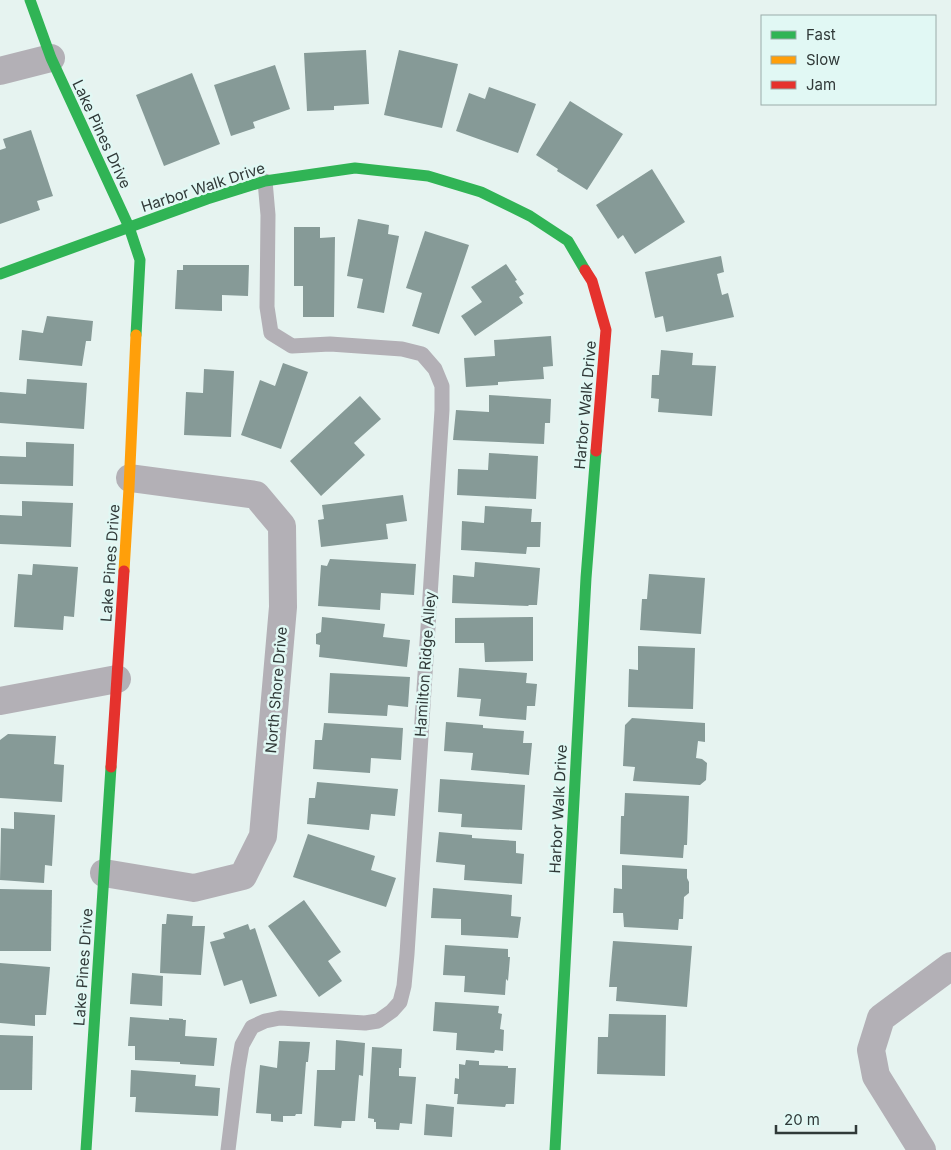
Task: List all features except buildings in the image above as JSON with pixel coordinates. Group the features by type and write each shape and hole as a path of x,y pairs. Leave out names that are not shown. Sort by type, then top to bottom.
{"street":[{"name":"Lake Pines Drive","path":"30,0 51,58 129,227 140,260 130,478 86,1150"},
{"path":"0,70 51,58"},
{"name":"Harbor Walk Drive","path":"0,274 208,199 265,181 355,168 428,176 481,192 530,216 568,241 592,281 606,330 586,578 555,1150"},
{"name":"North Shore Drive","path":"104,873 194,888 243,876 263,836 283,607 282,526 256,494 130,478"},
{"path":"0,701 117,679"},
{"path":"922,1150 876,1076 871,1050 881,1018 951,966"}],"lane":[{"name":"Hamilton Ridge Alley","path":"228,1150 242,1045 252,1027 280,1018 365,1023 378,1021 392,1011 400,1002 404,986 407,954 442,410 442,386 435,368 422,354 402,349 330,344 292,346 272,333 267,307 268,215 265,181"}],"traffic: fast":[{"path":"30,0 51,58 129,227 140,260 136,335"},
{"path":"0,274 207,199 265,181 355,168 428,176 481,192 530,216 568,241 585,270"},
{"path":"555,1150 586,578 596,451"},
{"path":"86,1150 111,767"}],"traffic: slow":[{"path":"124,571 136,335"}],"traffic: jam":[{"path":"585,270 592,281 606,330 596,451"},
{"path":"111,767 124,571"}]}
